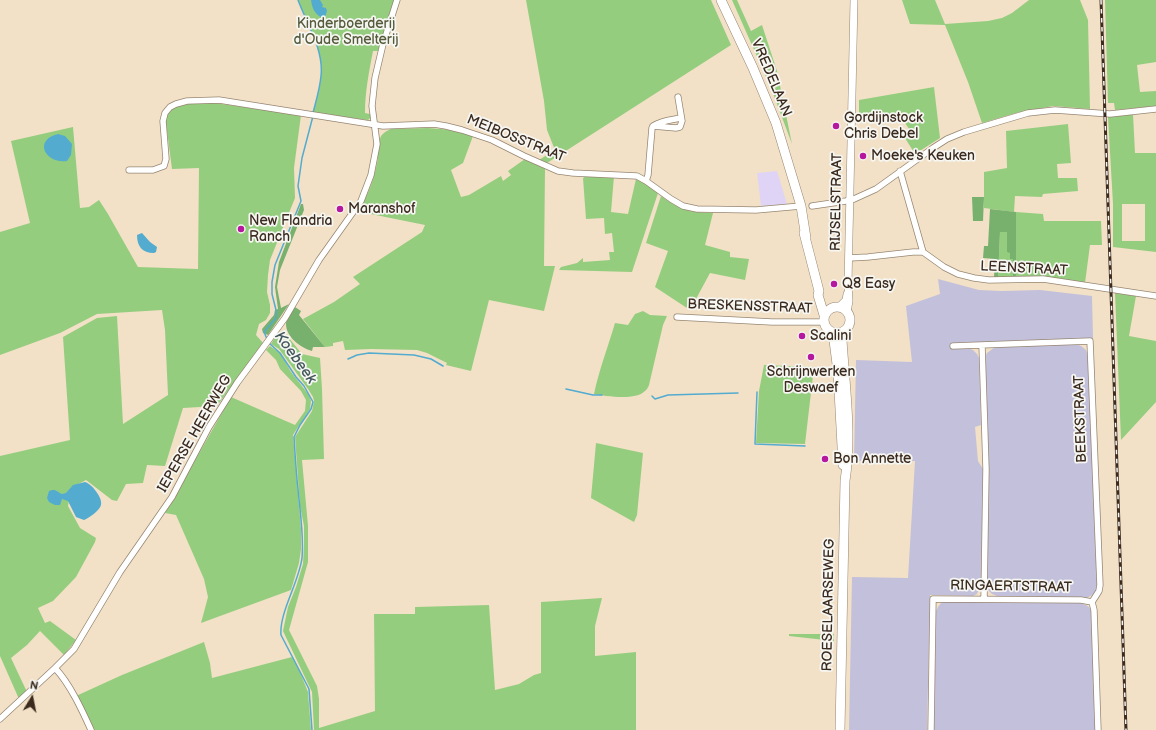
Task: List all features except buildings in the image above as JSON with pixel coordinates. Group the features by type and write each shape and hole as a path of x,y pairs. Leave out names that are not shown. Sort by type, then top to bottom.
{"main road":[{"name":"VREDELAAN","path":"721,0 753,68 776,123 790,170 824,318"},
{"name":"VREDELAAN","path":"819,291 836,307"},
{"path":"836,307 847,312 850,317 849,326 838,333 826,329 824,318 829,309 836,307"},
{"name":"ROESELAARSEWEG","path":"838,333 842,463 845,481 840,730"}],"street":[{"name":"IEPERSE HEERWEG","path":"0,720 74,649 120,572 172,497 209,427 237,383 285,318 319,260 361,201 371,175 377,144 374,124 373,97 375,78 382,44 397,0"},
{"name":"RIJSELSTRAAT","path":"836,307 846,300 848,284 854,0"},
{"path":"653,126 680,127 682,121 678,97"},
{"name":"MEIBOSSTRAAT","path":"129,170 153,170 164,166 166,159 163,122 165,113 170,107 187,101 219,100 384,126 434,124 446,126 492,140 558,171 573,173 626,174 637,176 683,206 697,209 756,210 799,207"},
{"path":"812,206 850,201 876,189 947,139 964,132 1028,113 1055,110 1110,114 1156,109"},
{"path":"646,181 648,175 653,126 658,122 681,118"},
{"path":"849,258 923,252 900,171"},
{"name":"LEENSTRAAT","path":"923,252 944,268 958,274 974,278 989,280 1043,279 1156,296"},
{"name":"RIJSELSTRAAT","path":"847,312 850,301 848,284"},
{"name":"BRESKENSSTRAAT","path":"677,317 772,322 824,318"},
{"name":"BEEKSTRAAT","path":"953,346 1090,341 1100,585 1099,591 1092,602"},
{"path":"982,345 986,469 984,599"},
{"name":"RINGAERTSTRAAT","path":"931,730 933,598 1081,600 1092,602 1094,610 1098,730"},
{"path":"55,668 61,674 91,730"}],"shaded area":[{"path":"777,171 787,204 761,206 757,173"},
{"path":"938,279 979,290 1040,290 1092,296 1093,339 951,343 951,349 968,348 973,350 979,358 981,425 975,427 978,461 983,469 981,584 977,594 973,596 930,595 927,730 849,730 852,577 908,578 915,461 854,461 856,360 912,362 906,306 940,294"},
{"path":"1076,344 1086,350 1088,356 1097,585 1096,591 1087,598 997,596 988,590 987,585 989,469 985,357 987,353 995,347"},
{"path":"948,601 1081,603 1090,608 1092,613 1096,730 934,730 936,611 941,603"}],"green space":[{"name":"Kinderboerderij d'Oude Smelterij","path":"298,0 395,0 378,51 373,51 366,97 365,113 370,114 371,117 368,120 313,113 320,85 320,56 310,27"},
{"path":"526,0 711,0 731,45 547,163 539,160 555,150 547,130 544,101"},
{"path":"732,0 737,0 751,31 762,25 777,71 792,144 771,88"},
{"path":"902,0 935,0 945,24 988,21 1002,18 1012,13 1029,0 1080,0 1088,20 1090,109 1053,106 1016,113 982,123 968,82 945,25 910,24"},
{"path":"1105,0 1156,0 1156,62 1137,65 1140,92 1156,91 1156,106 1115,110 1114,103 1108,103"},
{"path":"934,87 940,138 915,154 905,138 912,133 898,113 859,118 859,100"},
{"path":"199,102 301,115 294,168 295,198 270,260 267,292 270,313 266,320 259,324 256,335 263,343 217,406 183,408 165,466 147,465 143,483 126,484 117,501 112,500 86,480 71,488 68,506 80,528 96,538 95,542 76,577 53,601 38,608 45,623 50,621 76,640 64,655 40,631 27,645 11,658 27,692 19,699 0,656 0,456 70,440 63,337 97,318 117,316 123,424 168,395 165,330 162,310 97,314 60,333 0,355 0,232 30,223 11,141 73,127 80,208 89,207 99,200 138,267 198,269 199,168 172,169 166,115 177,105"},
{"path":"1133,114 1135,153 1156,153 1156,252 1113,247 1113,204 1108,117","holes":["1122,204 1145,204 1145,241 1122,241"]},
{"path":"1068,124 1071,163 1057,164 1058,178 1077,178 1078,191 1043,194 1042,197 1015,196 1014,212 984,208 984,172 1007,168 1006,131"},
{"path":"428,128 453,130 473,136 463,163 451,170 461,197 469,195 501,176 503,181 511,175 508,171 525,159 545,169 544,266 555,266 544,311 489,300 471,371 446,365 447,363 427,353 417,350 345,350 343,341 333,343 333,346 325,347 303,319 334,302 360,284 353,277 422,232 425,225 361,212 358,210 368,192 375,172 379,141 383,134 391,129"},
{"path":"586,176 614,176 611,212 628,214 636,179 642,181 658,193 632,272 559,270 561,267 577,263 583,258 583,262 610,260 609,252 614,252 612,233 605,234 604,218 586,219 583,178"},
{"path":"661,196 686,210 713,213 705,245 730,252 730,257 749,259 745,280 710,273 690,310 655,287 668,251 646,243"},
{"path":"972,197 984,197 983,221 973,221"},
{"path":"301,204 303,204 304,210 280,270 277,287 281,308 289,304 268,335 263,333 262,329 274,315 275,310 278,309 275,287 279,262"},
{"path":"990,209 1016,212 1016,277 1013,278 1013,259 1010,259 1010,253 1007,252 1007,232 1000,232 998,278 994,277 995,259 983,258 984,246 988,246"},
{"path":"1016,212 1043,214 1044,221 1101,221 1102,245 1090,245 1085,283 1051,278 1016,277"},
{"path":"1000,232 1007,232 1007,252 1010,252 1013,259 1013,278 998,278"},
{"path":"1115,293 1136,296 1129,336 1156,341 1156,402 1121,440"},
{"path":"295,307 301,311 299,315 325,347 313,347 312,351 299,345 291,337 287,329 286,322"},
{"path":"643,311 650,315 667,316 663,325 649,386 640,394 628,397 613,397 594,394 615,323 628,325 635,314"},
{"path":"282,331 302,354 320,358 324,459 302,460 308,526 308,562 289,630 317,686 319,699 319,728 375,711 374,614 415,614 415,607 489,605 495,690 519,684 534,675 541,673 541,602 602,598 595,626 595,656 636,652 636,730 314,730 312,692 283,631 288,607 303,564 304,526 300,506 295,437 312,411 314,401 308,389 279,349 271,344 275,337"},
{"path":"270,346 280,353 291,372 309,395 311,401 310,409 293,435 301,529 299,563 291,590 201,623 208,597 204,579 176,515 165,513 231,397 295,425 305,411 306,400 301,391 280,369 276,360 266,350"},
{"path":"764,365 814,367 805,444 756,443 759,391"},
{"path":"596,443 643,453 637,515 634,522 591,498"},
{"path":"789,634 834,634 834,641 789,636"},
{"path":"204,642 210,663 212,678 292,657 308,692 311,730 93,730 76,696 122,675"}],"water":[{"path":"311,0 320,0 323,5 322,7 326,8 327,11 325,17 320,17 316,13"},
{"path":"58,134 65,136 72,144 71,155 67,161 53,159 45,151 44,146 46,141 50,137"},
{"path":"142,233 157,247 156,252 146,252 139,246 137,235"},
{"path":"85,482 91,485 96,492 100,499 101,505 91,516 84,520 76,517 68,501 62,499 60,505 55,505 49,502 47,498 49,491 51,490 55,490 62,494 66,493 73,485"}],"waterway":[{"name":"Koebeek","path":"298,0 314,37 320,57 320,85 313,113"},
{"name":"Koebeek","path":"267,339 264,332 276,318 276,310 272,294 272,282 275,265 301,201 298,186 302,158 313,116"},
{"name":"Koebeek","path":"269,343 280,353 304,386 313,402 311,409 294,437 302,532 302,558 281,626 281,635 309,689 312,730"},
{"path":"348,359 357,355 369,353 414,355 431,359 443,366"},
{"path":"566,389 593,395 602,395"},
{"path":"757,392 755,444 805,446"},
{"path":"652,396 655,399 668,395 738,393"}],"railway":[{"path":"1101,0 1126,730"}],"place":[{"name":"Gordijnstock Chris Debel","path":"836,126"},
{"name":"Moeke's Keuken","path":"863,156"},
{"name":"Maranshof","path":"340,209"},
{"name":"New Flandria Ranch","path":"241,229"},
{"name":"Q8 Easy","path":"834,284"},
{"name":"Scalini","path":"802,336"},
{"name":"Schrijnwerken Deswaef","path":"811,357"},
{"name":"Bon Annette","path":"825,459"}]}
